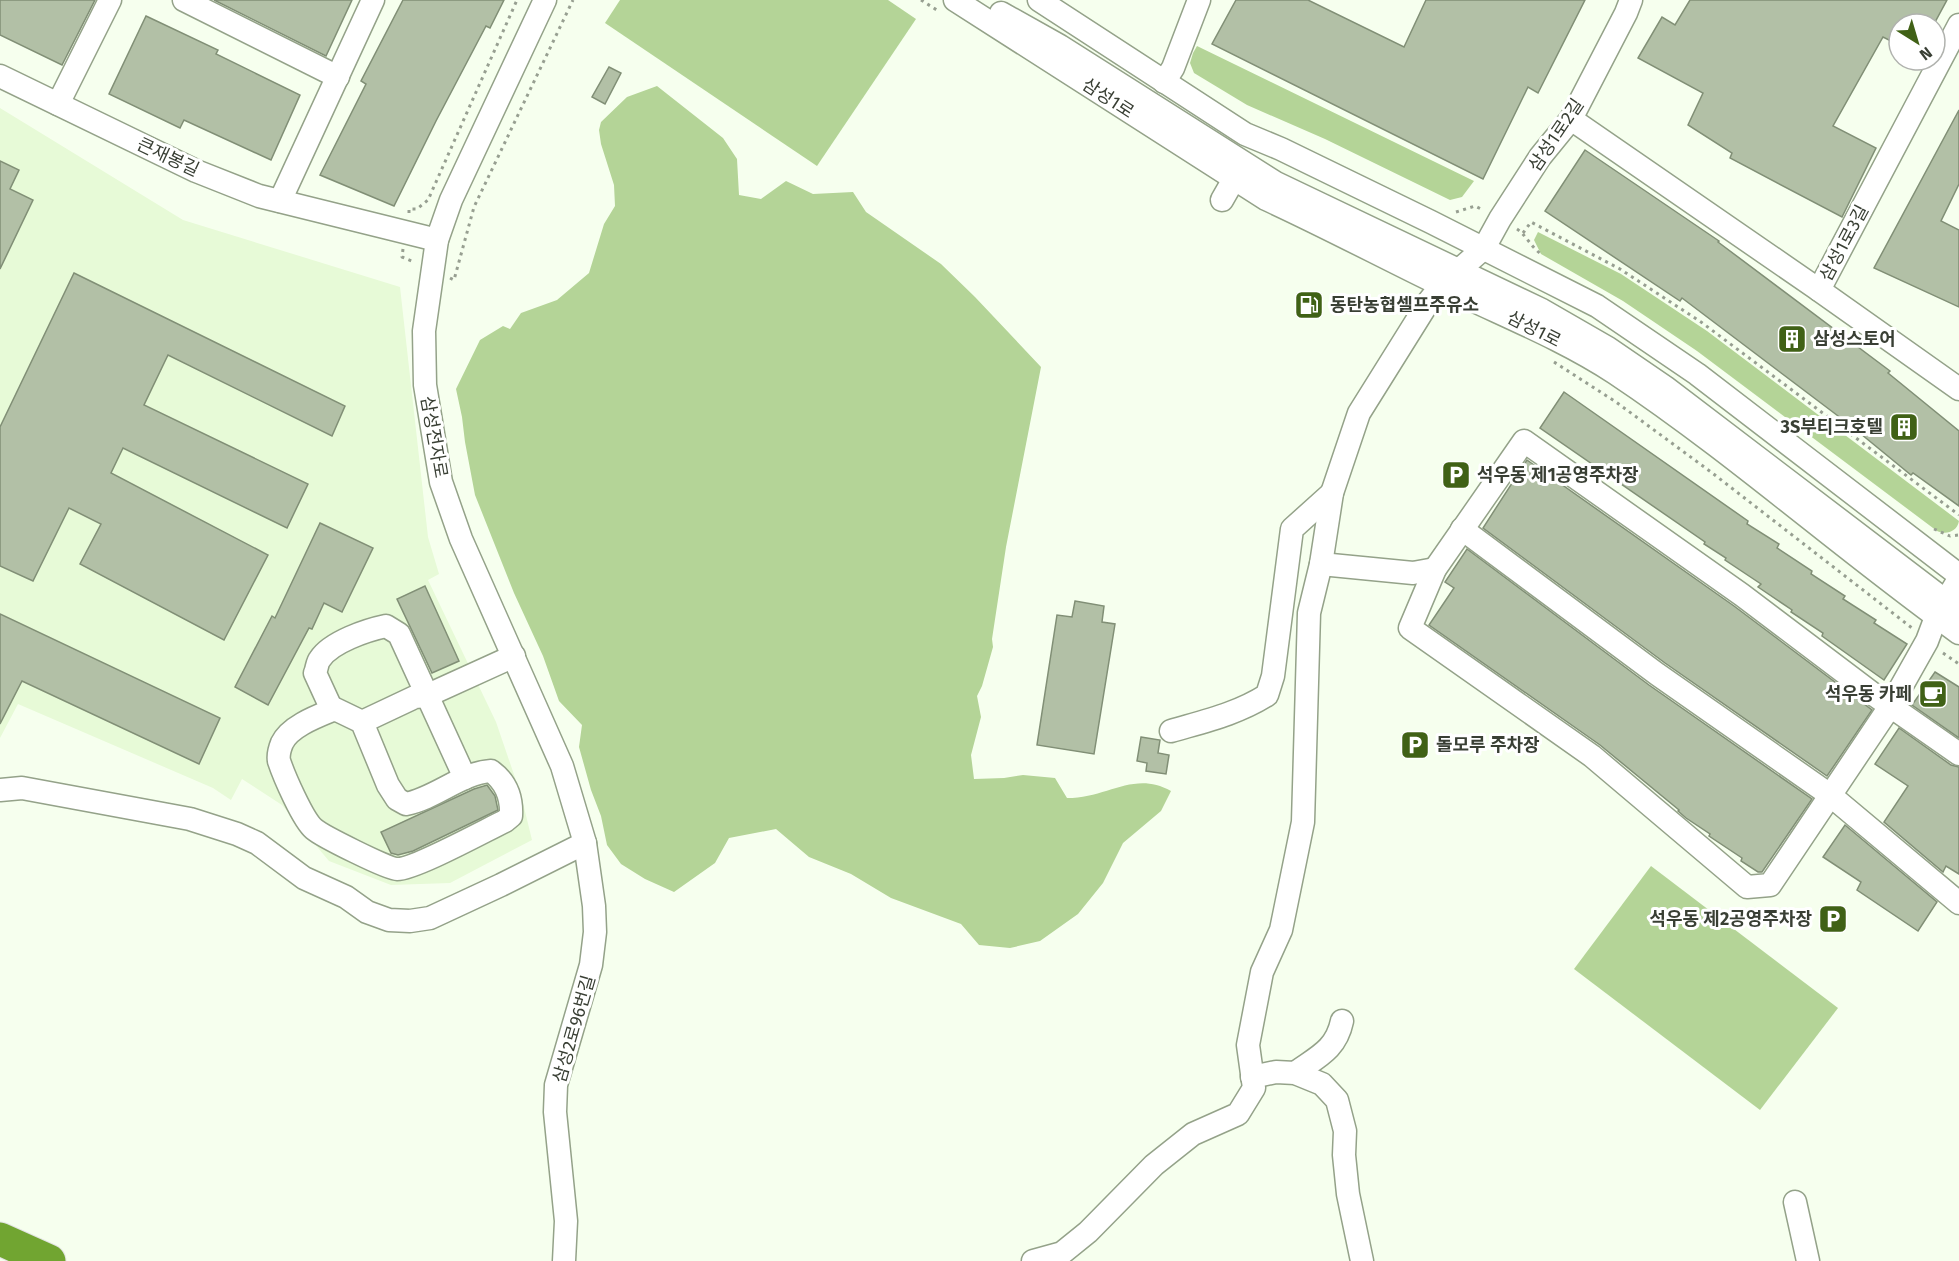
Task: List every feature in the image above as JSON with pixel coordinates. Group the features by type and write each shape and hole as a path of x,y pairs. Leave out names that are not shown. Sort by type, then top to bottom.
{"highway":[{"path":"0,1239 49,1261"}],"street":[{"path":"58,104 110,0"},
{"path":"184,0 338,77"},
{"path":"280,201 374,0"},
{"name":"삼성전자로","path":"545,0 451,200 437,240 424,331 425,384 441,482 461,539 562,766 585,843 588,869"},
{"name":"삼성1로","path":"955,0 1266,199 1441,286 1518,320 1614,373 1692,428 1953,596 1959,633"},
{"path":"979,0 1060,46 1275,183 1470,260"},
{"path":"1003,0 1075,41 1282,172 1470,260"},
{"path":"1039,0 1245,134 1281,149 1470,260 1621,342 1677,381 1953,596 1891,705 1770,885 1747,887 1592,756 1410,628 1435,568 1524,441 1742,595 1872,694 1891,705 1959,754"},
{"path":"1164,82 1173,68 1199,0"},
{"name":"삼성1로2길","path":"1252,1077 1248,1045 1262,972 1281,930 1303,822 1309,613 1321,564 1332,493 1359,412 1429,301 1441,286 1470,260 1540,157 1571,118 1631,0"},
{"name":"삼성1로3길","path":"1571,118 1819,290 1959,25"},
{"name":"큰재봉길","path":"0,76 207,176 260,196 437,240"},
{"path":"1222,200 1234,178"},
{"path":"1819,290 1959,389"},
{"path":"1171,731 1228,715 1267,695 1273,676 1292,529 1332,493"},
{"path":"1462,530 1657,674 1830,795 1959,903"},
{"path":"1321,564 1413,573 1435,568"},
{"path":"332,710 315,673 320,659 350,638 386,626 399,634 465,778"},
{"path":"362,722 415,697 426,696 514,656"},
{"path":"332,710 362,722 388,785 397,799 406,804 418,802 478,772 491,771 500,778 510,798 511,816 414,865 397,869 382,864 315,830 305,818 279,759 281,745 286,736 332,710"},
{"path":"0,790 22,788 190,819 237,834 257,843 304,878 346,897 367,912 389,920 410,921 430,918 585,843"},
{"name":"삼성2로96번길","path":"564,1261 566,1221 555,1112 556,1085 591,965 595,932 594,906 588,869"},
{"path":"1295,1074 1329,1049 1340,1030 1342,1021"},
{"path":"1033,1261 1062,1253 1088,1232 1154,1165 1193,1134 1238,1114 1254,1088 1252,1077 1276,1072 1295,1074 1322,1084 1337,1100 1345,1131 1344,1155 1348,1194 1362,1261"},
{"path":"1795,1202 1808,1261"}],"path":[{"path":"409,209 417,208 428,200 517,0"},
{"path":"454,280 474,207 573,0"},
{"path":"1448,210 1456,212 1475,206 1523,233 1531,222 1620,269 1701,322 1959,514"},
{"path":"1548,358 1616,402 1712,472 1959,664"}],"shaded area":[{"path":"0,108 183,220 400,287 428,537 439,574 428,580 496,722 521,795 532,840 450,883 391,885 329,861 282,805 242,779 231,800 213,788 18,704 0,738"}],"green space":[{"path":"620,0 888,0 916,19 817,166 605,23"},
{"path":"1197,46 1474,181 1462,197 1450,200 1325,139 1247,105 1194,73 1190,63"},
{"path":"657,86 723,138 737,159 739,195 761,199 786,181 813,194 853,192 866,212 941,264 1041,367 1006,547 992,639 993,647 977,696 981,717 971,755 974,779 1023,775 1055,778 1067,798 1082,797 1145,783 1158,785 1171,791 1161,811 1123,843 1103,883 1078,914 1040,941 1010,948 979,945 961,924 891,898 851,874 809,857 776,829 729,838 715,863 674,892 645,879 621,864 607,845 601,816 579,747 582,725 559,701 543,656 514,593 475,495 456,389 480,340 503,326 510,329 521,313 557,300 589,273 604,224 615,206 614,185 601,144 599,130 601,122 627,97"},
{"path":"1538,232 1621,274 1707,331 1959,521 1956,528 1947,532 1937,531 1697,351 1623,301 1541,254 1534,240"},
{"path":"1651,866 1838,1008 1760,1110 1574,969"}],"building":[{"path":"0,0 95,0 62,65 0,35"},
{"path":"214,0 352,0 326,56"},
{"path":"403,0 504,0 490,28 486,26 394,206 320,175 366,84 361,81"},
{"path":"1236,0 1308,0 1404,47 1426,0 1585,0 1538,93 1528,87 1483,179 1212,44"},
{"path":"1690,0 1947,0 1940,12 1887,12 1887,39 1883,37 1833,126 1876,148 1842,217 1730,158 1732,153 1688,125 1703,93 1638,58 1662,17 1675,25"},
{"path":"146,16 218,50 216,54 300,95 271,160 184,120 180,128 109,94"},
{"path":"609,67 621,73 605,104 592,97"},
{"path":"1959,110 1959,184 1941,221 1959,230 1959,307 1874,268"},
{"path":"1585,150 1719,241 1890,371 1888,373 1959,431 1959,506 1913,473 1911,475 1850,425 1682,298 1680,301 1545,211"},
{"path":"0,161 19,170 10,189 33,200 0,269"},
{"path":"74,273 345,406 332,436 168,355 144,405 308,484 287,528 123,448 111,473 268,555 224,640 80,564 101,524 69,508 33,581 0,566 0,427"},
{"path":"1564,392 1748,521 1747,524 1779,544 1777,548 1845,596 1843,599 1876,620 1874,623 1907,644 1884,680 1758,587 1761,584 1725,560 1726,558 1704,544 1705,542 1540,428"},
{"path":"1527,460 1734,606 1872,710 1827,776 1665,663 1483,528"},
{"path":"320,523 373,548 342,612 324,603 312,629 309,628 268,705 235,687 272,616 275,618"},
{"path":"1467,549 1649,685 1812,799 1762,872 1758,872 1741,861 1742,858 1686,818 1600,745 1429,625 1454,588 1445,582"},
{"path":"425,586 459,661 432,673 397,599"},
{"path":"1075,601 1104,606 1102,622 1115,624 1094,754 1037,745 1057,615 1072,617"},
{"path":"0,614 220,718 199,764 22,681 0,724"},
{"path":"1935,672 1959,687 1959,738 1912,705"},
{"path":"1899,728 1951,765 1959,767 1959,874 1946,866 1943,872 1884,822 1908,786 1875,764"},
{"path":"1141,737 1160,740 1158,753 1169,755 1166,774 1146,771 1147,763 1137,761"},
{"path":"487,785 495,796 498,810 413,851 398,855 391,853 381,832"},
{"path":"1845,825 1937,902 1918,931 1857,890 1861,882 1823,857"}],"place":[{"name":"동탄농협셀프주유소","path":"1309,305"},
{"name":"삼성스토어","path":"1792,339"},
{"name":"3S부티크호텔","path":"1904,427"},
{"name":"석우동 제1공영주차장","path":"1456,475"},
{"name":"석우동 카페","path":"1933,694"},
{"name":"돌모루 주차장","path":"1415,745"},
{"name":"석우동 제2공영주차장","path":"1833,919"}]}
